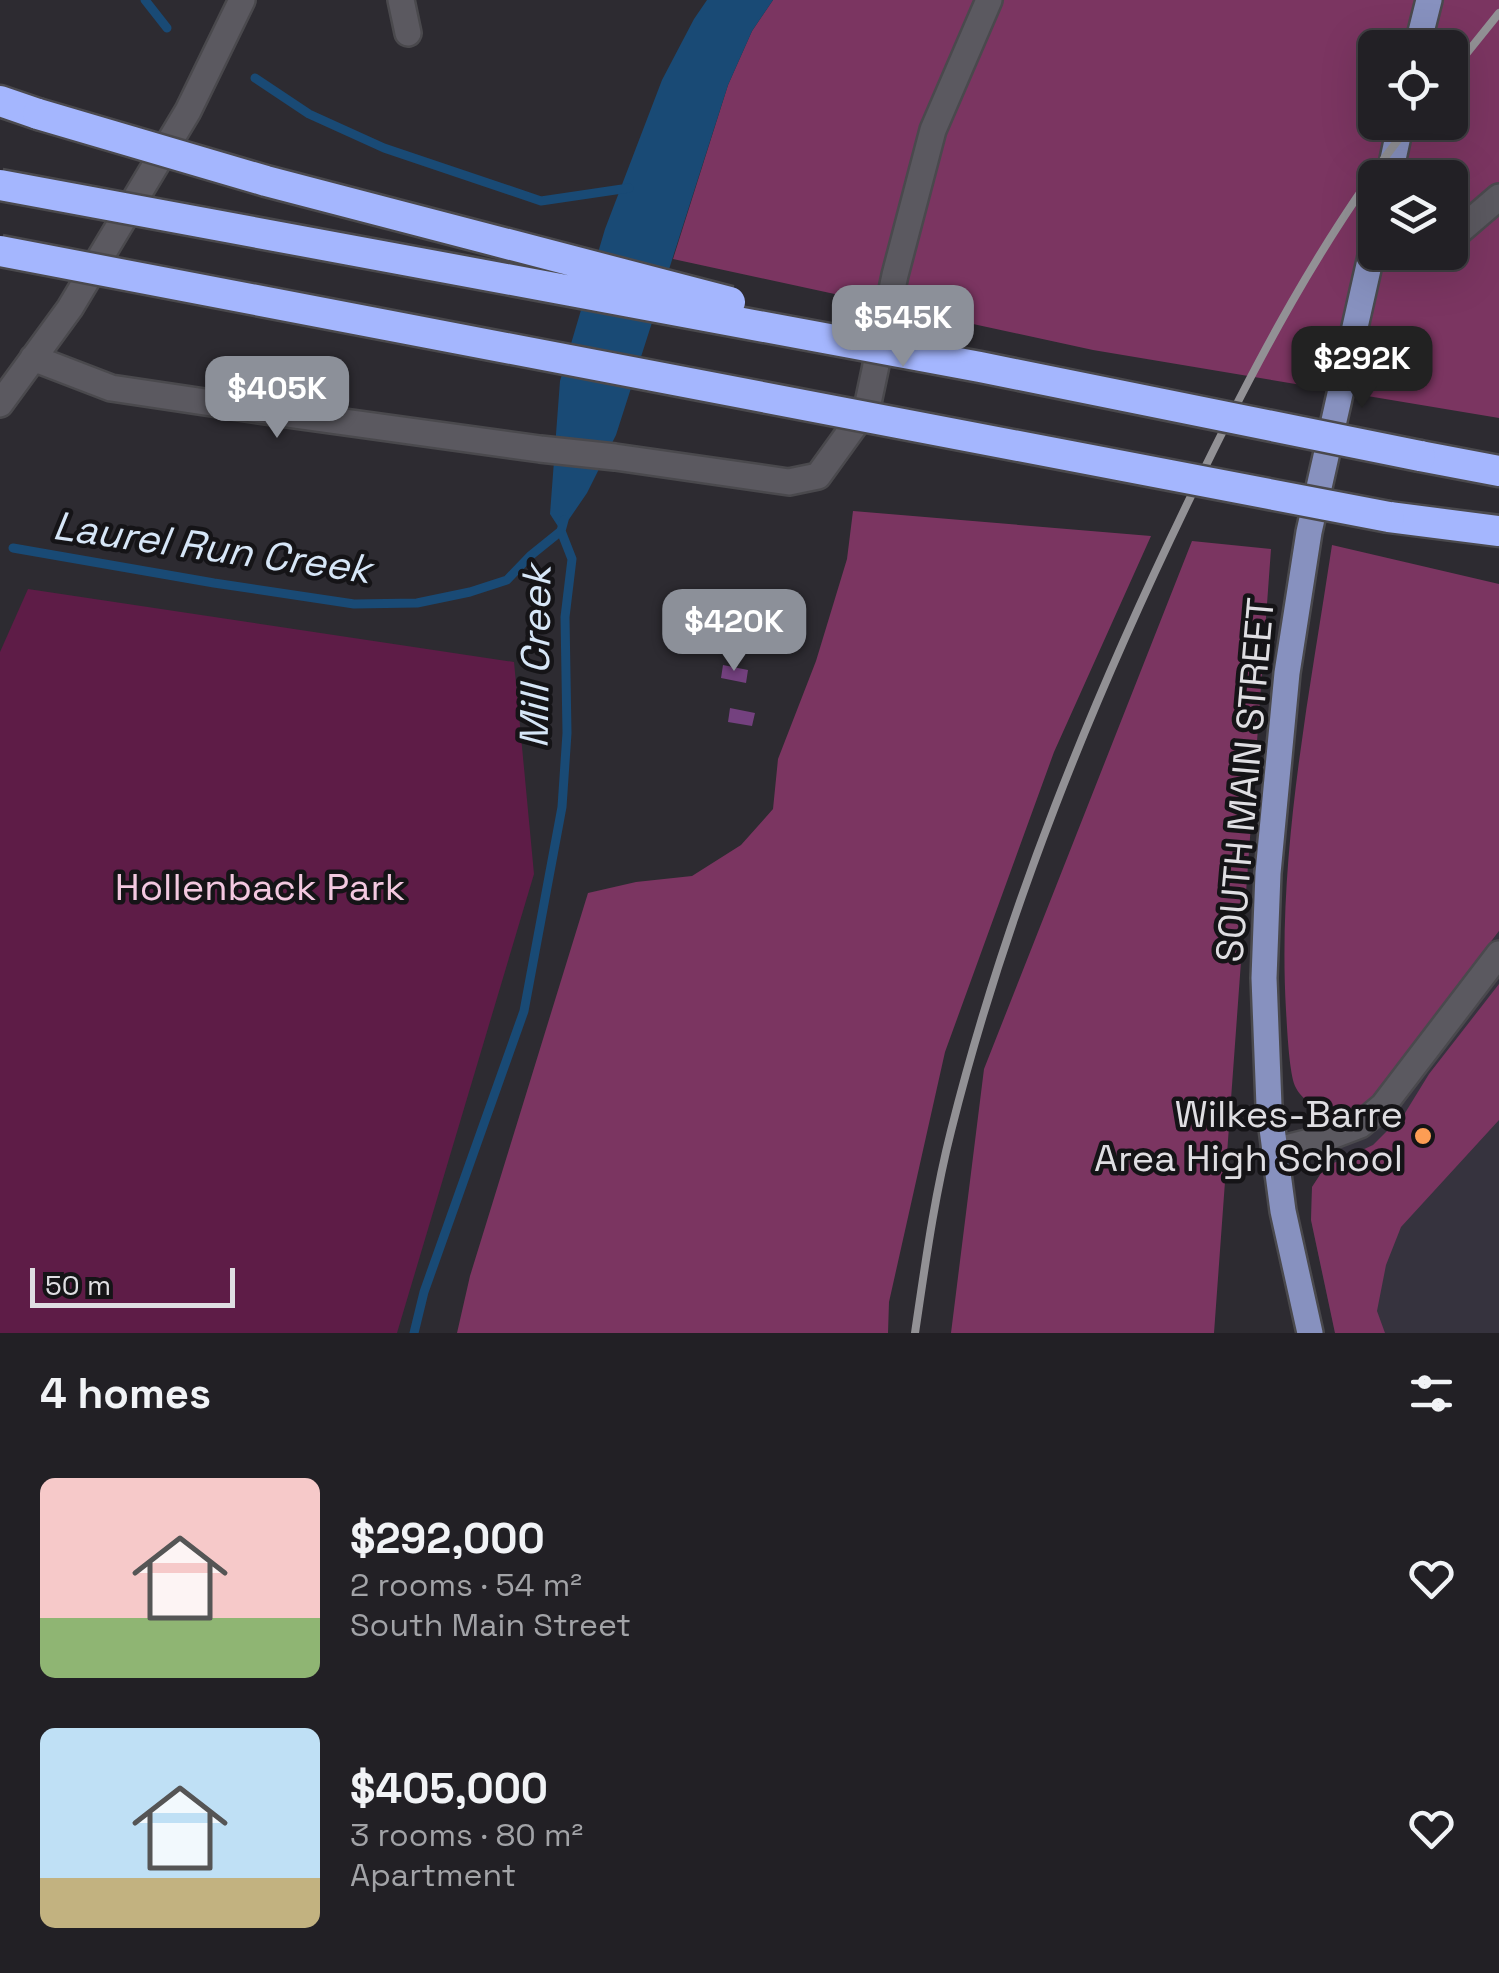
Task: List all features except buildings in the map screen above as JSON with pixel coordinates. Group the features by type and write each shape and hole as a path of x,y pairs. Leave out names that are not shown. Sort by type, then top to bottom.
{"highway":[{"path":"0,101 266,182 980,367"},
{"path":"0,184 1499,468"},
{"path":"0,252 1499,538"},
{"path":"1400,519 1499,530"}],"main road":[{"path":"1422,30 1429,0"},
{"name":"SOUTH MAIN STREET","path":"1310,1333 1284,1210 1268,1106 1264,978 1268,874 1287,673 1314,500 1368,270"}],"street":[{"path":"0,404 70,308 188,112 242,0"},
{"path":"401,0 408,32"},
{"path":"33,358 111,388 789,482 818,476 867,408 895,275 933,130 989,0"},
{"path":"1468,224 1499,197"},
{"path":"1274,1152 1360,1125 1383,1106 1499,954"}],"shaded area":[{"path":"773,0 1499,0 1499,418 1093,350 673,259 728,85 752,31"},
{"path":"853,511 1151,536 1054,752 945,1052 889,1302 888,1333 457,1333 470,1276 588,893 636,882 692,876 741,845 773,809 778,759 816,661 847,559"},
{"path":"1192,541 1271,549 1214,1333 951,1333 984,1069"},
{"path":"1332,545 1499,584 1499,931 1367,1104 1342,1113 1313,1105 1295,1086 1284,952 1297,777"},
{"name":"Wilkes-Barre Area High School","path":"1499,931 1499,1333 1335,1333 1311,1220 1312,1187 1367,1104"},
{"path":"1499,984 1499,1120 1401,1227 1386,1265 1377,1311 1385,1333 1335,1333 1311,1220 1312,1187 1325,1167 1373,1145 1405,1113 1429,1074"}],"green space":[{"name":"Hollenback Park","path":"28,589 514,662 534,874 397,1333 0,1333 0,652"}],"water":[{"path":"707,0 773,0 752,31 728,85 616,435 587,493 561,531 550,514 560,381 605,229 662,80"}],"waterway":[{"path":"145,0 167,28"},
{"path":"255,78 309,114 384,148 541,201 629,188"},
{"name":"Mill Creek","path":"414,1333 424,1292 524,1011 562,807 567,733 565,617 572,559 561,531 564,520"},
{"name":"Laurel Run Creek","path":"13,548 354,604 417,603 507,580 561,531"}],"railway":[{"path":"1468,52 1499,13"},
{"path":"915,1333 940,1181 973,1049 1025,887 1087,727 1155,571 1265,350 1349,209 1399,140"}],"place":[{"name":"Wilkes-Barre Area High School","path":"1423,1136"}]}
